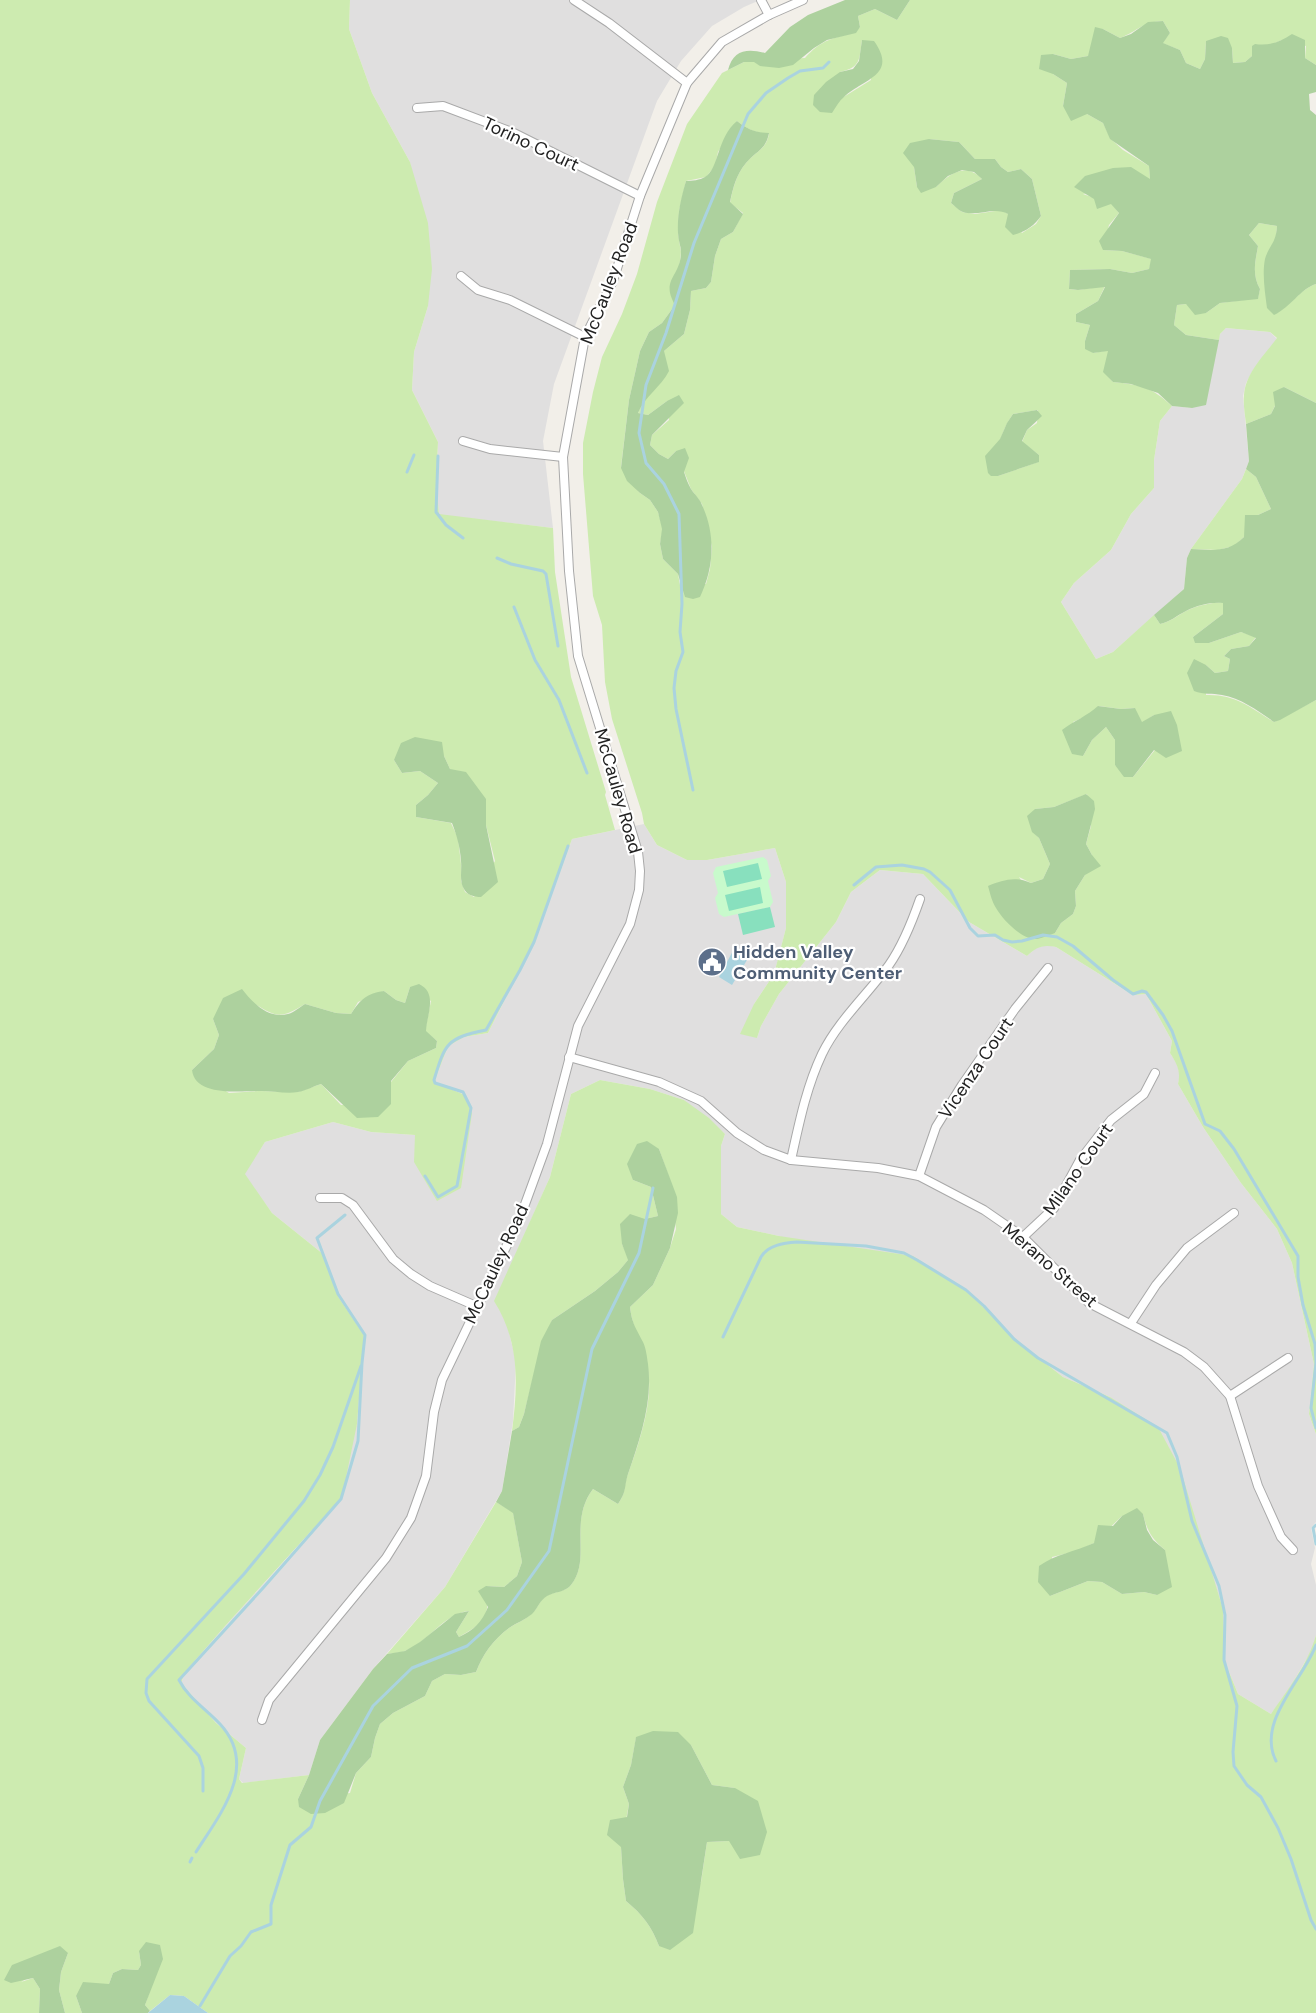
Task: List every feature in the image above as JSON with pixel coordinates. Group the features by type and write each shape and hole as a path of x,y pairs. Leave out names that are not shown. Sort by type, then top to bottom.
{"street":[{"path":"574,0 609,22 687,83"},
{"path":"761,0 769,15"},
{"name":"McCauley Road","path":"262,1720 269,1700 386,1558 411,1518 426,1476 442,1380 520,1218 547,1144 578,1026 630,924 639,890 638,852 578,656 569,571 563,457 585,337 613,281 640,196 687,83 722,42 769,15 803,0"},
{"name":"Torino Court","path":"417,108 443,106 512,132 640,196"},
{"path":"461,276 478,290 510,300 585,337"},
{"path":"463,441 490,449 563,457"},
{"path":"791,1160 806,1095 823,1052 844,1020 890,964 910,928 920,899"},
{"name":"Vicenza Court","path":"919,1176 936,1127 962,1085 1015,1008 1048,968"},
{"name":"Merano Street","path":"569,1057 659,1082 701,1101 737,1133 764,1150 791,1160 878,1168 919,1176 984,1210 1023,1237 1089,1303 1131,1323 1191,1357 1204,1367 1230,1396 1258,1486 1281,1537 1293,1550"},
{"name":"Milano Court","path":"1023,1237 1054,1208 1080,1160 1111,1120 1144,1095 1155,1073"},
{"path":"320,1198 342,1198 353,1205 393,1259 411,1274 430,1287 476,1306"},
{"path":"1131,1323 1156,1286 1187,1248 1234,1213"},
{"path":"1230,1396 1288,1358"}],"shaded area":[{"path":"350,0 760,0 712,26 681,61 657,101 554,384 543,441 553,528 439,515 436,481 438,442 412,390 414,352 428,306 410,162 372,93 349,29"},
{"path":"1226,328 1270,332 1277,339 1246,383 1243,396 1249,461 1242,479 1191,549 1187,558 1184,589 1113,652 1096,659 1061,602 1074,583 1111,550 1131,514 1154,488 1154,460 1160,421 1172,406 1192,408 1220,334"},
{"path":"644,824 657,845 687,860 707,860 775,848 786,882 786,928 774,974 754,1004 757,1038 779,994 836,922 851,892 880,870 923,874 969,922 1027,956 1036,948 1047,945 1056,947 1133,995 1146,994 1172,1041 1170,1053 1177,1064 1180,1075 1178,1084 1203,1127 1241,1183 1277,1229 1292,1263 1314,1364 1309,1414 1316,1434 1316,1522 1311,1528 1315,1548 1311,1564 1316,1585 1316,1635 1313,1648 1291,1686 1271,1714 1238,1694 1225,1662 1223,1609 1202,1545 1110,1397 1063,1377 1016,1340 779,1236 737,1227 721,1214 721,1146 725,1134 684,1100 650,1089 600,1080 571,1094 550,1177 495,1301 506,1320 516,1361 513,1421 502,1491 445,1587 373,1669 320,1740 309,1775 243,1783 239,1779 246,1748 216,1723 181,1683 185,1672 311,1532 357,1424 364,1334 339,1298 323,1254 272,1213 244,1174 265,1142 333,1122 371,1132 415,1135 465,1095 434,1082 448,1045 464,1037 488,1033 537,935 572,839"}],"green space":[{"path":"0,0 350,0 349,29 372,93 410,162 428,223 432,269 428,306 414,352 412,390 438,442 436,481 439,514 553,528 555,572 571,677 606,792 615,830 572,839 537,935 488,1033 464,1037 448,1046 434,1082 465,1095 472,1113 461,1188 437,1201 414,1162 415,1135 371,1132 333,1122 265,1142 245,1174 272,1213 323,1254 339,1298 364,1335 357,1424 342,1497 185,1672 181,1683 216,1723 246,1748 239,1779 242,1783 309,1775 298,1799 350,1793 356,1773 371,1757 380,1724 393,1713 425,1696 432,1681 445,1674 461,1675 476,1672 482,1659 498,1637 530,1615 543,1598 571,1585 580,1563 582,1514 586,1501 593,1489 618,1504 621,1500 645,1420 649,1378 630,1307 653,1285 676,1229 670,1180 659,1149 633,1180 651,1187 658,1216 645,1219 622,1244 629,1259 618,1272 595,1291 552,1320 538,1358 524,1414 519,1427 512,1431 516,1380 513,1348 509,1332 494,1301 550,1177 571,1094 600,1080 650,1089 684,1100 709,1118 725,1134 721,1146 721,1214 737,1227 779,1236 913,1256 970,1294 1016,1340 1063,1377 1110,1397 1158,1427 1180,1468 1223,1609 1225,1662 1238,1694 1271,1714 1303,1666 1316,1635 1316,2013 208,2013 184,1996 170,1995 150,2011 145,2005 153,1982 139,1951 141,1965 138,1970 122,1969 113,1973 109,1984 97,1985 76,1996 82,2013 65,2013 59,1990 61,1972 68,1953 21,1982 33,1978 40,1989 39,2013 0,2013","holes":["444,756 450,769 486,813 486,825 495,861 474,897 465,892 461,881 458,838 451,823 416,817 416,805 438,783 420,771 402,773 394,760","410,987 431,1001 425,1031 437,1041 436,1048 408,1061 391,1082 391,1104 341,1105 321,1084 298,1092 229,1093 192,1070 214,1049 219,1035 213,1019 253,1003 268,1012 279,1015 305,1004 336,1013 351,1014 358,1002 384,991 396,1000 405,1003","1143,1514 1151,1534 1165,1550 1157,1595 1144,1592 1122,1594 1102,1582 1088,1581 1050,1596 1052,1557 1077,1551 1094,1543 1122,1516","636,1738 691,1745 712,1785 735,1788 729,1841 707,1842 701,1882 659,1946 646,1921 626,1901 621,1847 629,1804 623,1787 631,1765"]},
{"path":"845,0 910,0 897,20 875,9 858,16 860,27 856,33 827,40 793,65 779,68 744,62 728,70 733,58 742,52 765,53 790,27 808,15"},
{"path":"910,0 1316,0 1316,65 1305,58 1306,46 1282,40 1268,46 1252,46 1252,56 1245,62 1233,63 1232,48 1206,41 1205,59 1200,69 1186,63 1180,50 1162,43 1170,33 1163,21 1145,25 1120,38 1103,29 1088,56 1071,59 1053,54 1053,74 1067,83 1063,106 1087,114 1103,123 1111,139 1123,150 1149,166 1150,179 1083,194 1112,204 1119,213 1109,225 1103,250 1122,251 1152,259 1149,269 1132,273 1110,269 1070,270 1069,289 1105,286 1098,301 1076,314 1076,322 1090,325 1085,341 1093,353 1109,350 1104,372 1113,382 1145,388 1172,406 1160,421 1154,460 1154,488 1131,514 1111,550 1074,583 1061,602 1096,659 1113,652 1154,615 1160,624 1195,607 1223,602 1223,614 1193,637 1209,643 1241,632 1256,637 1249,646 1231,649 1224,656 1230,659 1228,671 1215,673 1206,665 1206,695 1234,699 1274,722 1316,700 1316,1434 1309,1414 1314,1364 1292,1263 1277,1229 1241,1183 1203,1127 1178,1084 1178,1068 1170,1053 1172,1041 1146,994 1133,995 1056,947 1040,947 1027,956 969,922 923,874 880,870 851,892 836,922 779,994 757,1038 740,1034 754,1004 774,974 786,928 786,882 775,848 707,860 687,860 657,845 644,824 612,719 605,682 602,625 593,596 583,474 583,443 602,357 637,274 657,202 687,124 722,73 744,62 805,58 822,43 857,30 860,27 858,16 875,9 897,20","holes":["862,40 871,80 842,98 840,72 852,68 859,58","737,121 751,130 769,134 766,144 746,163 735,182 730,203 743,213 733,232 721,239 715,256 711,282 706,288 691,291 690,310 684,334 664,351 638,413 648,415 667,401 669,420 652,435 650,445 668,459 676,451 691,489 702,504 712,547 706,584 680,585 678,574 663,559 660,544 663,529 658,512 650,500 633,485 621,467 629,400 640,351 649,332 662,323 675,305 681,252 678,234 679,211 686,181 706,177 715,166 718,152","929,139 959,142 975,159 995,159 1008,172 1021,169 1032,179 1041,216 1036,224 1022,233 1008,214 1002,210 975,214 962,212 951,203 954,193 982,179 970,171 952,174 936,187 917,187 914,167","1038,410 1037,423 1027,430 1022,442 1039,455 1038,462 998,476 991,476 1002,436 1013,414","1099,706 1134,708 1142,723 1154,715 1155,750 1133,777 1115,765 1115,740 1106,727 1092,740 1083,756 1073,722 1089,715","1087,794 1091,826 1086,844 1092,855 1085,875 1075,891 1076,906 1073,914 1061,923 1055,933 1019,877 1031,883 1043,879 1050,864 1039,838 1032,831 1035,809 1054,807"]},
{"path":"1163,21 1170,33 1163,43 1180,50 1186,63 1200,69 1205,59 1206,41 1221,36 1228,38 1232,48 1233,63 1245,62 1252,56 1252,46 1255,44 1275,43 1292,34 1305,40 1305,58 1316,65 1316,92 1309,94 1310,110 1316,115 1316,284 1310,286 1274,315 1267,308 1264,265 1277,226 1259,223 1249,235 1258,246 1255,268 1260,289 1258,299 1220,303 1206,313 1195,315 1186,304 1177,305 1174,325 1186,335 1219,340 1206,405 1192,408 1172,406 1158,393 1131,384 1113,382 1103,372 1108,351 1093,353 1085,349 1090,325 1076,322 1076,314 1098,301 1105,287 1069,289 1070,270 1110,269 1132,273 1149,269 1151,259 1122,251 1103,250 1099,241 1119,213 1111,204 1097,209 1094,199 1074,187 1085,176 1113,168 1131,167 1150,179 1149,166 1110,139 1103,123 1087,114 1071,121 1063,106 1067,83 1039,69 1041,55 1053,54 1071,59 1088,56 1095,27 1120,38 1131,34 1148,22"},
{"path":"862,40 874,41 880,52 881,69 842,99 832,113 820,112 813,105 814,95 840,72 853,69 859,61"},
{"path":"737,121 752,130 769,133 763,147 750,159 737,177 730,202 743,214 733,232 721,239 715,256 711,282 706,288 691,291 690,310 684,334 664,351 669,371 638,413 648,415 679,395 684,403 652,435 650,445 668,459 676,451 685,448 689,458 684,472 707,516 712,551 708,575 700,597 693,599 685,597 678,574 663,559 660,544 662,529 658,512 650,500 627,481 621,468 629,400 640,351 649,332 662,323 675,305 671,296 670,283 680,260 678,220 686,181 701,179 710,173 726,135"},
{"path":"929,139 959,142 975,159 995,159 1008,172 1021,169 1032,179 1041,216 1029,228 1013,235 1005,227 1008,214 997,211 969,213 960,211 951,203 954,193 982,179 974,172 962,170 948,176 936,187 921,193 917,187 914,167 903,153 910,143"},
{"path":"1259,223 1277,226 1276,239 1266,258 1274,314 1310,286 1316,284 1316,403 1284,387 1271,414 1246,424 1245,387 1256,365 1277,338 1270,332 1226,328 1220,334 1219,340 1186,335 1174,325 1177,305 1186,304 1206,313 1220,303 1258,298 1260,289 1255,268 1258,246 1249,235"},
{"path":"1284,387 1316,403 1316,700 1274,722 1236,699 1194,691 1187,673 1194,659 1215,673 1228,671 1230,659 1224,656 1231,649 1249,646 1256,638 1241,632 1209,643 1195,643 1193,637 1223,614 1223,603 1195,607 1160,624 1154,615 1184,589 1187,558 1191,549 1220,549 1232,546 1244,537 1245,515 1258,515 1271,509 1256,477 1246,469 1249,461 1246,424 1271,414 1275,406 1273,392"},
{"path":"1037,410 1042,416 1027,430 1022,441 1039,455 1039,462 998,476 991,476 988,473 985,456 1000,439 1013,414"},
{"path":"1246,469 1256,477 1271,509 1258,515 1244,537 1234,546 1218,550 1191,549 1242,479"},
{"path":"1098,706 1135,708 1142,722 1154,715 1171,711 1177,725 1182,751 1166,758 1154,750 1133,777 1124,777 1115,765 1115,740 1106,727 1092,740 1083,756 1072,754 1062,730"},
{"path":"415,737 442,742 444,756 450,769 466,772 486,799 486,825 498,882 481,897 469,894 462,886 460,851 452,823 416,817 416,805 438,783 420,771 402,773 394,760 401,743"},
{"path":"1086,794 1094,801 1095,809 1086,844 1101,866 1085,875 1075,891 1076,906 1073,914 1061,923 1055,933 1037,939 1025,936 999,913 988,886 1009,880 1031,883 1043,879 1050,864 1039,838 1032,832 1027,816 1035,809 1054,807"},
{"path":"763,857 767,860 771,876 768,881 773,902 770,907 724,917 719,914 715,898 718,893 713,873 716,867"},
{"path":"758,863 762,879 727,887 723,871"},
{"path":"760,887 763,903 729,911 725,895"},
{"path":"770,907 775,927 743,935 738,914"},
{"path":"419,984 425,988 430,998 426,1031 437,1041 436,1048 408,1061 391,1081 391,1104 378,1117 357,1118 321,1084 294,1093 220,1091 201,1085 195,1079 192,1070 214,1049 219,1035 213,1019 223,998 242,989 262,1009 274,1014 290,1013 305,1004 336,1013 351,1014 364,998 373,993 384,991 396,1000 405,1003 410,987"},
{"path":"647,1141 659,1149 677,1197 678,1213 670,1248 653,1285 630,1307 633,1322 646,1350 649,1392 644,1420 623,1496 618,1504 593,1489 582,1514 580,1564 571,1585 545,1598 532,1614 498,1637 482,1659 476,1672 461,1675 445,1674 432,1681 425,1696 393,1713 380,1724 371,1757 356,1773 344,1803 325,1813 311,1814 299,1807 298,1799 309,1775 320,1740 373,1669 387,1654 405,1651 455,1614 469,1611 456,1632 459,1637 469,1631 477,1625 488,1607 478,1591 486,1586 504,1587 517,1576 522,1562 513,1513 496,1502 502,1491 512,1431 519,1427 524,1414 541,1341 552,1320 595,1291 618,1272 628,1260 622,1244 620,1224 630,1214 645,1219 658,1216 651,1187 633,1180 627,1164 637,1144"},
{"path":"496,1502 513,1512 522,1562 517,1576 504,1587 486,1586 487,1605 484,1618 468,1632 459,1637 456,1632 469,1611 451,1617 414,1647 403,1652 387,1654 445,1587"},
{"path":"1137,1508 1143,1514 1147,1530 1153,1540 1165,1550 1172,1587 1157,1595 1144,1592 1122,1594 1102,1582 1088,1581 1050,1596 1038,1582 1039,1566 1094,1543 1098,1525 1113,1526 1122,1516"},
{"path":"653,1731 678,1732 691,1745 712,1785 735,1788 758,1801 767,1832 760,1855 740,1859 729,1841 707,1842 693,1933 670,1950 659,1946 646,1921 626,1901 621,1847 607,1835 610,1820 627,1817 629,1804 623,1787 631,1765 636,1737"},
{"path":"146,1942 160,1945 163,1959 145,2005 150,2011 148,2013 82,2013 76,1996 83,1982 109,1984 113,1973 122,1969 138,1970 141,1965 139,1951"},
{"path":"60,1946 68,1953 61,1972 59,1990 65,2013 39,2013 40,1989 33,1978 11,1983 4,1980 12,1965"}],"water":[{"path":"735,947 750,955 732,985 719,977"},
{"path":"170,1995 184,1996 208,2013 148,2013"}],"waterway":[{"path":"693,790 676,709 674,688 676,671 683,652 680,632 682,604 679,514 664,484 646,463 639,433 646,385 666,333 694,243 748,114 766,93 788,78 800,71 823,68 829,62"},
{"path":"407,472 414,455"},
{"path":"438,456 436,512 446,525 463,538"},
{"path":"497,558 511,564 543,571 546,574 558,646"},
{"path":"514,607 535,660 559,700 587,773"},
{"path":"425,1176 438,1197 457,1186 471,1108 463,1092 435,1083 441,1058 449,1044 455,1040 486,1030 534,942 568,846"},
{"path":"854,885 876,867 902,865 924,869 950,890 970,928 978,936 995,935 1012,942 1043,935 1057,937 1073,946 1133,994 1146,992 1172,1031 1205,1124 1220,1131 1234,1149 1298,1256 1298,1277 1303,1305 1315,1344 1316,1363 1311,1408 1316,1428"},
{"path":"200,2006 230,1956 251,1932 271,1924 271,1905 290,1845 311,1827 320,1801 373,1706 412,1668 467,1646 507,1610 549,1551 592,1349 639,1253 653,1188"},
{"path":"196,1852 216,1821 232,1789 236,1773 236,1756 231,1740 220,1724 192,1698 179,1680 341,1499 358,1441 365,1335 338,1294 317,1238 345,1215"},
{"path":"723,1337 761,1257 772,1247 797,1242 866,1246 904,1253 966,1290 1014,1339 1038,1358 1167,1433 1177,1457 1192,1521 1219,1586 1225,1615 1224,1660 1237,1706 1234,1766 1247,1785 1261,1797 1278,1828 1316,1929"},
{"path":"203,1791 203,1768 199,1756 149,1701 146,1693 147,1679 244,1574 304,1501 333,1447 361,1366"},
{"path":"1316,1525 1313,1528 1316,1544"},
{"path":"1276,1761 1271,1746 1276,1716 1316,1645"},
{"path":"190,1862 192,1858"}],"place":[{"name":"Hidden Valley Community Center","path":"712,962"}]}
